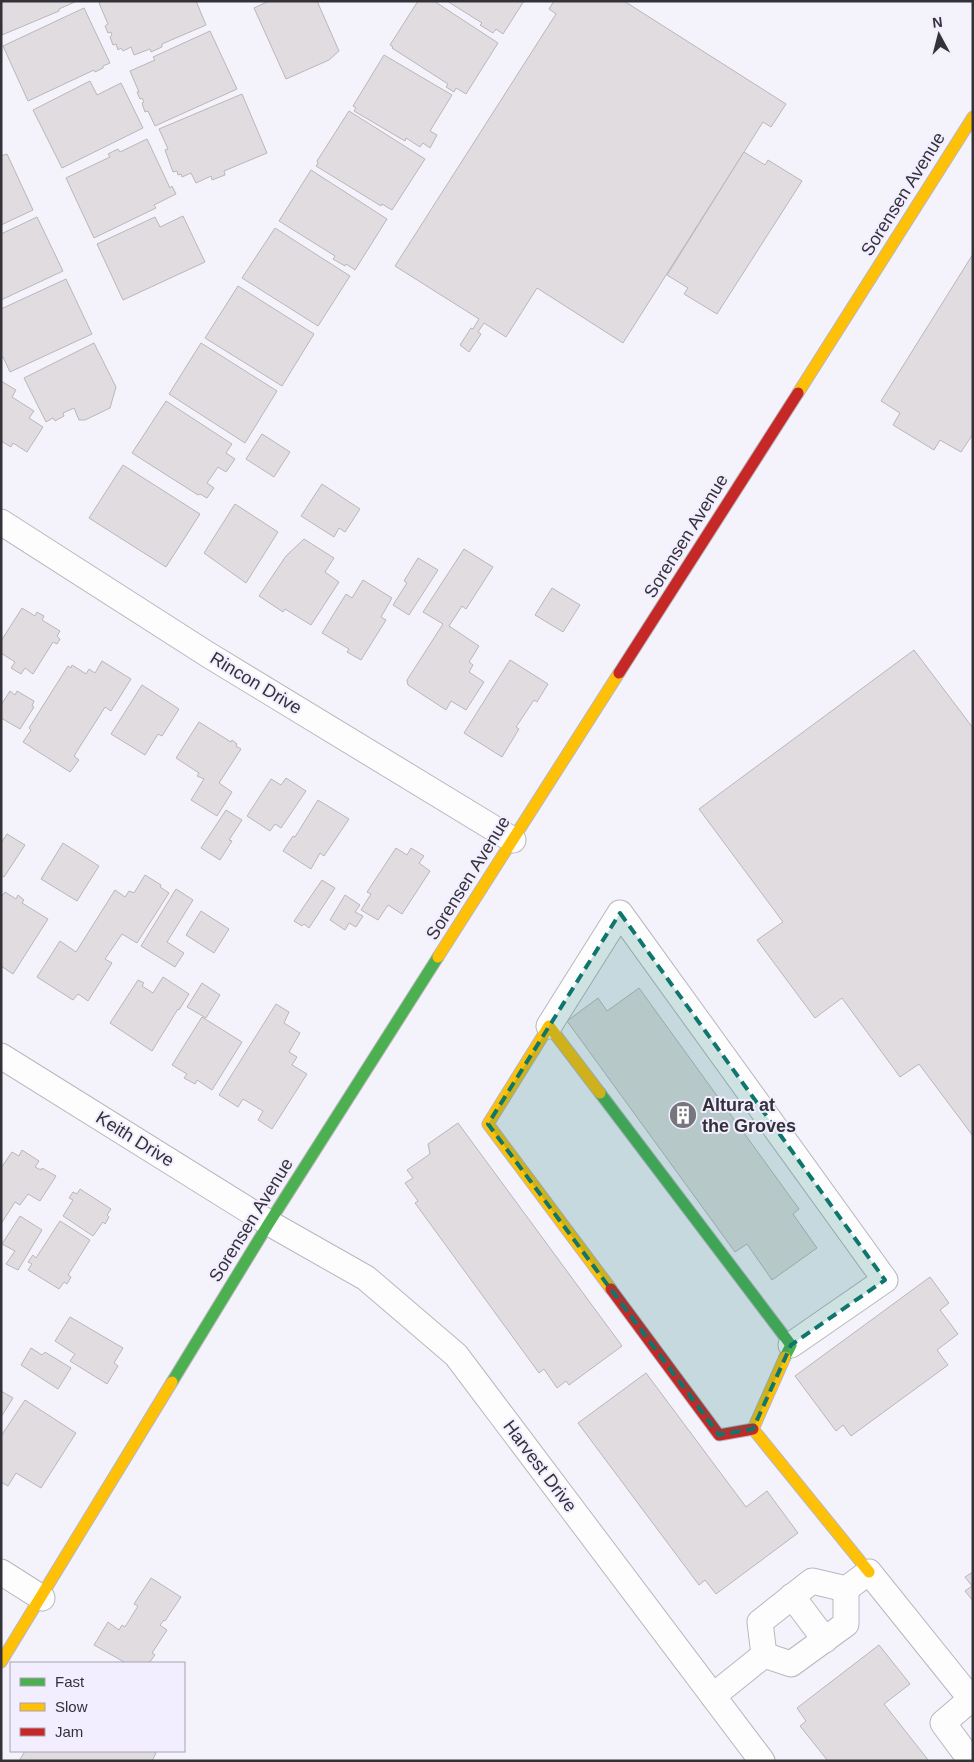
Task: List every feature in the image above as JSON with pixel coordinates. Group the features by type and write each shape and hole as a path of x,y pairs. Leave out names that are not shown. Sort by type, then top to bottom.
{"street":[{"name":"Sorensen Avenue","path":"1,1662 42,1598 269,1223 973,117"},
{"name":"Rincon Drive","path":"1,522 207,654 513,840"},
{"path":"620,913 885,1280 791,1345 753,1429 719,1435 488,1124 620,913"},
{"path":"548,1026 791,1345"},
{"name":"Keith Drive","path":"1,1056 269,1223"},
{"name":"Harvest Drive","path":"269,1223 366,1278 456,1355 762,1761"},
{"path":"753,1429 972,1698 943,1723 970,1761"},
{"path":"1,1572 42,1598"},
{"path":"764,1655 760,1622 792,1596 812,1581 846,1589 869,1572"},
{"path":"764,1655 791,1664 846,1624 846,1589"},
{"path":"792,1596 825,1640"},
{"path":"713,1696 764,1655"}],"highlighted area":[{"path":"620,913 885,1280 791,1345 753,1429 719,1435 488,1124"}],"building":[{"path":"1,1 77,1 59,9 59,11 2,35"},
{"path":"102,1 196,1 206,25 162,44 162,47 151,52 150,49 134,55 131,47 123,51 121,48 118,50 116,44 113,45 110,37 112,35 111,32 108,33 105,26 108,24 99,3"},
{"path":"269,1 317,1 339,51 329,60 286,79 254,8"},
{"path":"418,1 434,1 498,43 466,94 456,88 454,92 446,87 448,84 390,45"},
{"path":"447,1 524,1 503,34 496,29 493,33 480,25 482,23"},
{"path":"554,1 624,1 786,104 771,127 763,122 623,343 537,288 506,337 484,323 478,332 481,334 469,352 460,345 479,319 395,266 556,14 549,9"},
{"path":"84,8 110,63 95,72 94,70 28,101 3,46"},
{"path":"210,31 237,89 155,126 148,111 145,112 142,103 144,102 142,98 140,99 130,71 155,60 153,57"},
{"path":"384,55 452,95 430,131 437,135 430,148 423,143 420,147 406,138 405,141 354,111 356,108 353,106"},
{"path":"90,81 97,95 121,83 143,128 62,168 33,110"},
{"path":"242,94 267,153 224,171 225,175 212,180 211,176 196,183 191,173 182,177 181,174 178,175 177,171 173,172 165,150 168,149 159,129"},
{"path":"349,111 425,159 392,210 382,204 381,206 316,166 317,161"},
{"path":"147,139 170,188 172,186 176,194 154,205 156,208 94,238 66,178 110,157 108,154 118,149 120,152"},
{"path":"744,152 765,165 768,160 802,181 717,314 684,294 688,288 667,275"},
{"path":"7,154 33,210 1,225 1,156"},
{"path":"311,170 387,219 355,270 333,259 335,256 279,221"},
{"path":"183,216 205,262 123,300 97,244 155,217 160,227"},
{"path":"37,217 63,271 1,300 1,234"},
{"path":"275,228 350,276 318,326 242,278"},
{"path":"973,254 973,434 961,452 940,440 934,450 893,425 900,413 881,401"},
{"path":"66,279 92,334 10,372 3,357 1,357 1,309"},
{"path":"238,286 314,334 282,386 205,338"},
{"path":"94,343 116,387 110,408 85,420 79,420 74,408 63,413 64,416 55,421 53,418 46,422 24,378"},
{"path":"201,343 277,391 245,443 169,394"},
{"path":"1,381 16,390 12,397 34,411 29,418 43,427 27,452 13,443 11,447 1,441"},
{"path":"166,401 232,444 226,453 235,459 226,472 218,467 207,483 214,488 207,498 200,494 198,495 132,453"},
{"path":"262,434 290,452 274,477 246,459"},
{"path":"123,465 200,514 166,567 89,518"},
{"path":"322,484 360,509 345,532 339,528 334,537 301,516"},
{"path":"235,504 278,532 246,583 204,553"},
{"path":"304,539 334,558 325,572 339,582 311,625 285,609 283,612 259,596 286,556"},
{"path":"464,549 493,567 466,609 462,606 449,626 479,646 469,662 473,665 469,672 484,682 466,710 451,701 446,710 408,685 407,680 443,624 423,612"},
{"path":"418,558 438,570 409,615 393,605 407,583 404,581"},
{"path":"363,580 392,598 381,617 386,620 361,660 347,652 349,649 322,633 346,594 352,598"},
{"path":"552,588 580,605 563,632 535,615"},
{"path":"22,608 35,616 37,612 44,616 42,620 60,631 57,636 60,639 57,644 53,642 33,674 25,668 21,674 11,668 15,662 1,653 1,641"},
{"path":"914,650 973,728 973,1136 919,1064 900,1077 842,998 815,1018 757,940 783,922 699,809"},
{"path":"510,660 548,684 537,702 534,700 516,727 519,729 502,757 464,733"},
{"path":"102,661 131,679 111,711 105,707 74,756 79,760 70,772 23,742 31,730 29,728 68,666 71,668 72,665 86,674 89,669 95,673"},
{"path":"142,685 179,709 162,736 158,734 145,755 111,734"},
{"path":"10,691 15,695 17,691 34,701 32,706 34,707 20,729 1,718 1,705"},
{"path":"199,722 231,742 232,740 241,749 219,783 232,792 217,816 191,800 204,779 197,776 199,773 176,758"},
{"path":"286,778 306,791 281,828 275,824 270,831 247,816 271,779 281,785"},
{"path":"318,800 349,819 324,856 320,853 311,869 283,851 293,836 295,837"},
{"path":"226,810 242,820 229,840 232,841 220,860 201,848"},
{"path":"7,834 25,845 4,877 1,875 1,843"},
{"path":"63,843 99,866 77,901 41,879"},
{"path":"396,848 407,855 411,848 424,856 419,863 430,871 402,914 388,905 378,920 361,910 371,894 367,892"},
{"path":"145,875 161,885 160,887 169,893 137,943 122,934 105,959 112,963 88,1001 78,994 73,1000 37,977 60,941 76,952 115,890 125,897 129,891 134,893"},
{"path":"322,880 335,888 309,928 304,924 302,926 294,921"},
{"path":"176,889 193,900 167,942 184,953 175,967 141,946"},
{"path":"5,892 16,899 18,895 24,900 22,903 48,919 13,974 1,966 1,897"},
{"path":"345,895 360,905 355,912 363,916 356,927 349,923 345,930 330,920"},
{"path":"201,911 229,929 214,953 186,935"},
{"path":"163,977 189,994 152,1051 110,1023 138,980 144,983 142,986 153,993"},
{"path":"202,983 220,995 206,1018 187,1007"},
{"name":"Altura at the Groves","path":"639,988 799,1209 793,1214 817,1248 772,1280 747,1244 735,1252 567,1021 598,998 607,1011"},
{"path":"276,1004 289,1012 284,1023 300,1033 289,1052 297,1057 292,1065 307,1074 272,1129 258,1120 263,1111 243,1099 238,1107 219,1095"},
{"path":"202,1017 242,1042 212,1090 197,1080 195,1084 184,1078 187,1074 172,1065"},
{"path":"458,1123 622,1346 569,1385 566,1381 557,1388 544,1369 539,1373 415,1203 418,1201 405,1183 413,1178 407,1170 430,1154 428,1144"},
{"path":"22,1150 39,1161 35,1167 41,1170 42,1168 56,1176 40,1201 28,1194 20,1205 15,1202 1,1224 1,1168 12,1152 19,1156"},
{"path":"80,1189 111,1209 105,1224 103,1222 93,1236 63,1216 73,1200 69,1198 73,1192 77,1194"},
{"path":"20,1216 42,1230 18,1270 6,1264 15,1251 2,1244"},
{"path":"60,1221 90,1240 68,1275 71,1277 67,1284 64,1282 59,1289 28,1270 32,1264 28,1262 33,1255 36,1258"},
{"path":"930,1277 949,1303 940,1310 958,1334 937,1350 948,1365 851,1436 843,1425 836,1431 795,1376"},
{"path":"70,1317 123,1348 114,1363 118,1366 107,1384 70,1361 75,1354 55,1341"},
{"path":"31,1348 42,1355 45,1352 71,1368 58,1389 21,1365"},
{"path":"646,1373 746,1507 767,1491 798,1533 716,1594 705,1580 699,1585 578,1423"},
{"path":"1,1391 13,1398 1,1417"},
{"path":"25,1400 76,1433 41,1488 16,1473 8,1486 1,1482 1,1436"},
{"path":"973,1572 973,1601 965,1591 972,1586 965,1577"},
{"path":"151,1578 181,1597 165,1621 160,1625 167,1630 152,1653 155,1655 150,1662 124,1662 94,1645 108,1622 119,1630 122,1625 125,1627 138,1606 134,1604"},
{"path":"879,1645 910,1684 884,1704 929,1761 828,1761 800,1726 806,1721 797,1708"},
{"path":"24,1752 156,1753 152,1761 19,1761"}],"traffic: fast":[{"path":"172,1382 269,1223 438,957"},
{"path":"600,1093 791,1345 785,1357"}],"traffic: slow":[{"path":"798,393 973,117"},
{"path":"438,957 619,673"},
{"path":"600,1093 549,1026 488,1124 611,1289"},
{"path":"785,1357 753,1429 869,1572"},
{"path":"1,1662 172,1382"}],"traffic: jam":[{"path":"619,673 798,393"},
{"path":"611,1289 719,1435 753,1429"}],"place":[{"name":"Altura at the Groves","path":"683,1115"}]}
